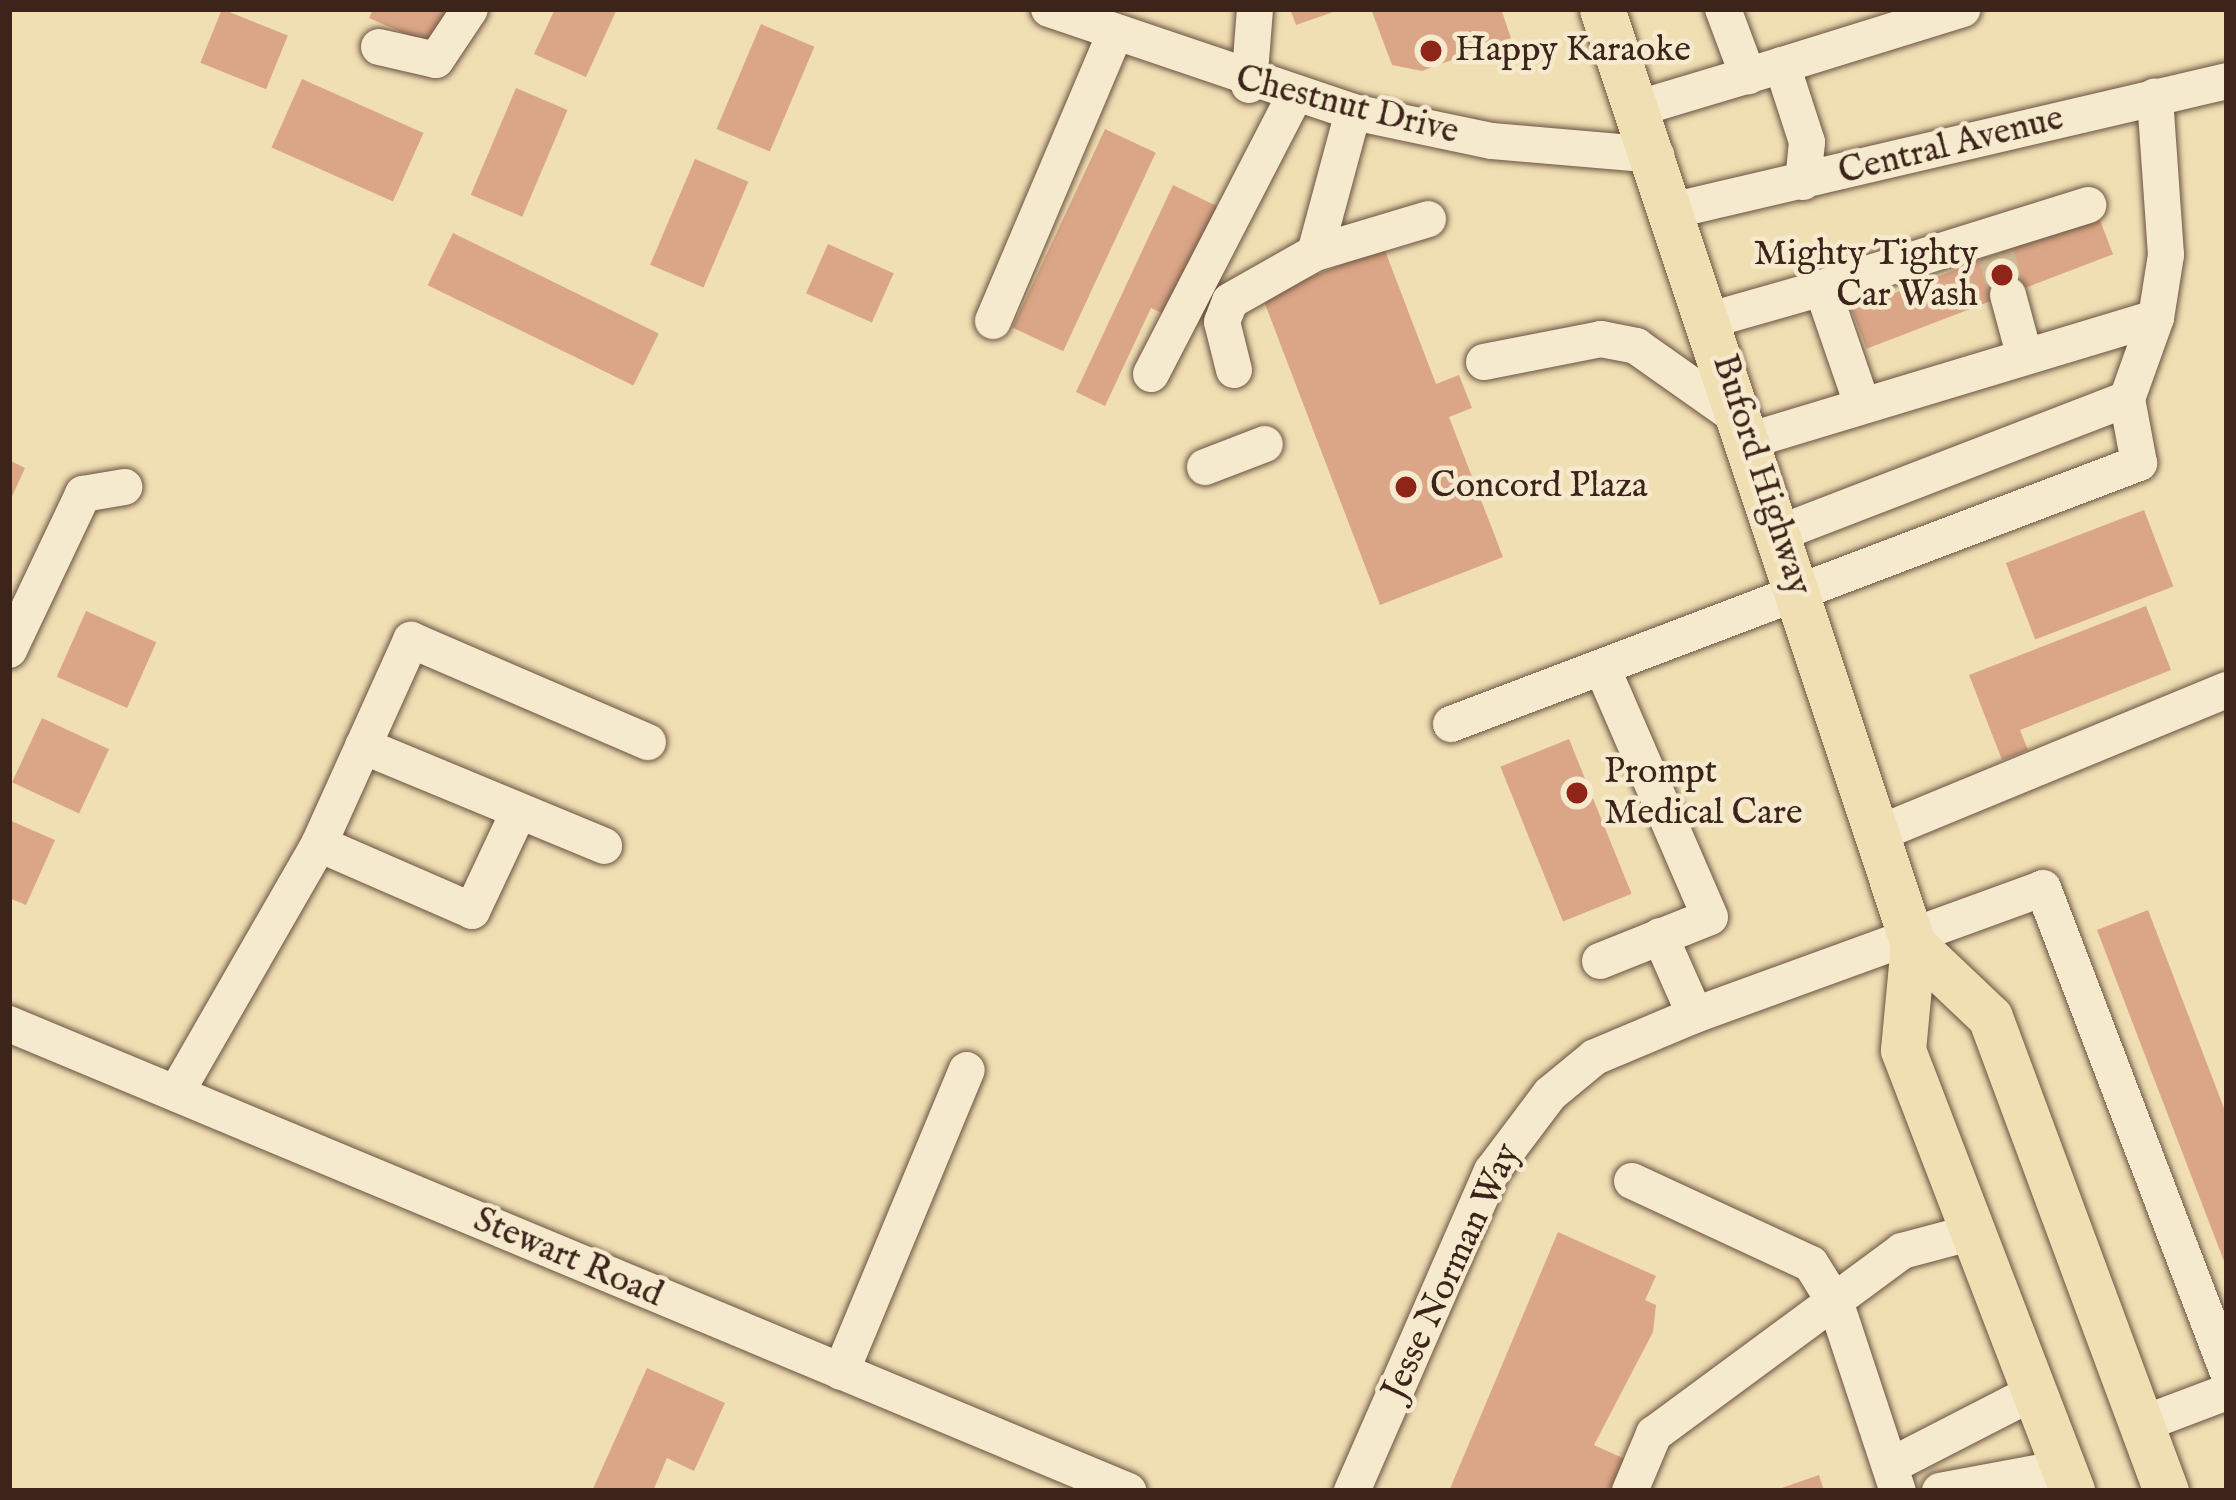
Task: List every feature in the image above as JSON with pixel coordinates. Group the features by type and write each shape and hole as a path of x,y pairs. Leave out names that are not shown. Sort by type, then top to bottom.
{"main road":[{"name":"Buford Highway","path":"1602,9 1675,210 1912,944 1903,1050 1966,1234 2067,1480"},
{"name":"Buford Highway","path":"1912,944 1990,1018 2145,1423 2166,1491"}],"street":[{"path":"380,47 436,60 470,9"},
{"name":"Chestnut Drive","path":"1048,9 1250,85 1353,112 1492,142 1656,155"},
{"path":"1250,85 1255,9"},
{"path":"1724,9 1807,142 1803,182"},
{"path":"1639,108 1963,9"},
{"path":"993,322 1114,36"},
{"name":"Central Avenue","path":"1675,210 2227,81"},
{"path":"1451,724 2139,463 2127,399 2156,318 2166,255 2155,96"},
{"path":"1150,374 1294,97"},
{"path":"1316,253 1353,112"},
{"path":"1710,320 1993,244 2088,206"},
{"path":"1234,370 1222,322 1230,301 1316,253 1428,220"},
{"path":"1822,287 1862,404"},
{"path":"2008,295 2024,354"},
{"path":"1484,362 1601,339 1636,346 1748,432 1862,404 2156,318"},
{"path":"1779,532 2127,399"},
{"path":"1204,467 1265,444"},
{"path":"9,650 83,494 124,487"},
{"path":"176,1094 319,844 411,640 648,742"},
{"path":"1600,962 1710,917 1602,667"},
{"path":"1877,834 2227,690"},
{"path":"363,746 604,846"},
{"path":"319,844 472,911 519,811"},
{"name":"Jesse Norman Way","path":"1352,1491 1516,1132 1595,1057 1695,1015 1912,944 2043,888 2227,1370"},
{"path":"1660,936 1695,1015"},
{"name":"Stewart Road","path":"9,1024 1128,1491"},
{"path":"841,1372 967,1070"},
{"path":"1632,1181 1811,1264 1836,1304 1894,1479 2030,1394"},
{"path":"1630,1491 1654,1434 1902,1251 1966,1234"},
{"path":"2145,1423 2227,1392"},
{"path":"1940,1491 2067,1480"}],"building":[{"path":"222,9 288,36 266,89 200,63"},
{"path":"373,9 452,9 435,47 369,18"},
{"path":"555,9 617,9 586,77 534,54"},
{"path":"1290,9 1339,9 1339,10 1296,25"},
{"name":"Happy Karaoke","path":"1371,9 1501,9 1511,38 1422,71 1392,65"},
{"path":"761,24 814,47 770,152 716,129"},
{"path":"302,79 424,133 393,202 271,148"},
{"path":"516,88 568,110 522,217 471,195"},
{"path":"1105,129 1156,153 1063,351 1012,327"},
{"path":"695,159 748,182 703,288 650,265"},
{"path":"1173,185 1223,209 1172,318 1151,308 1105,406 1076,392"},
{"name":"Mighty Tighty Car Wash","path":"2098,215 2113,254 1867,349 1852,310"},
{"path":"453,233 659,333 633,386 428,285"},
{"path":"828,244 894,273 872,323 806,293"},
{"name":"Concord Plaza","path":"1384,248 1436,384 1459,375 1472,408 1449,417 1503,557 1380,605 1262,296"},
{"path":"9,460 25,468 9,503"},
{"path":"2144,510 2173,587 2035,640 2006,563"},
{"path":"2146,606 2171,670 2020,730 2028,750 2002,760 1969,675"},
{"path":"86,611 156,642 127,708 57,677"},
{"path":"42,718 109,749 79,814 12,782"},
{"path":"1569,739 1632,894 1563,922 1500,767"},
{"path":"9,820 55,840 26,905 9,898"},
{"path":"2148,910 2227,1116 2227,1269 2097,930"},
{"path":"1558,1232 1656,1276 1645,1300 1656,1305 1653,1332 1594,1445 1638,1465 1627,1491 1449,1491"},
{"path":"647,1368 725,1403 694,1471 667,1458 653,1491 592,1491"},
{"path":"1819,1475 1824,1491 1776,1491 1776,1490"}],"tunnel":[{"path":"1996,254 2008,295"}],"place":[{"name":"Happy Karaoke","path":"1431,51"},
{"name":"Mighty Tighty Car Wash","path":"2002,275"},
{"name":"Concord Plaza","path":"1406,487"},
{"name":"Prompt Medical Care","path":"1577,793"}]}
